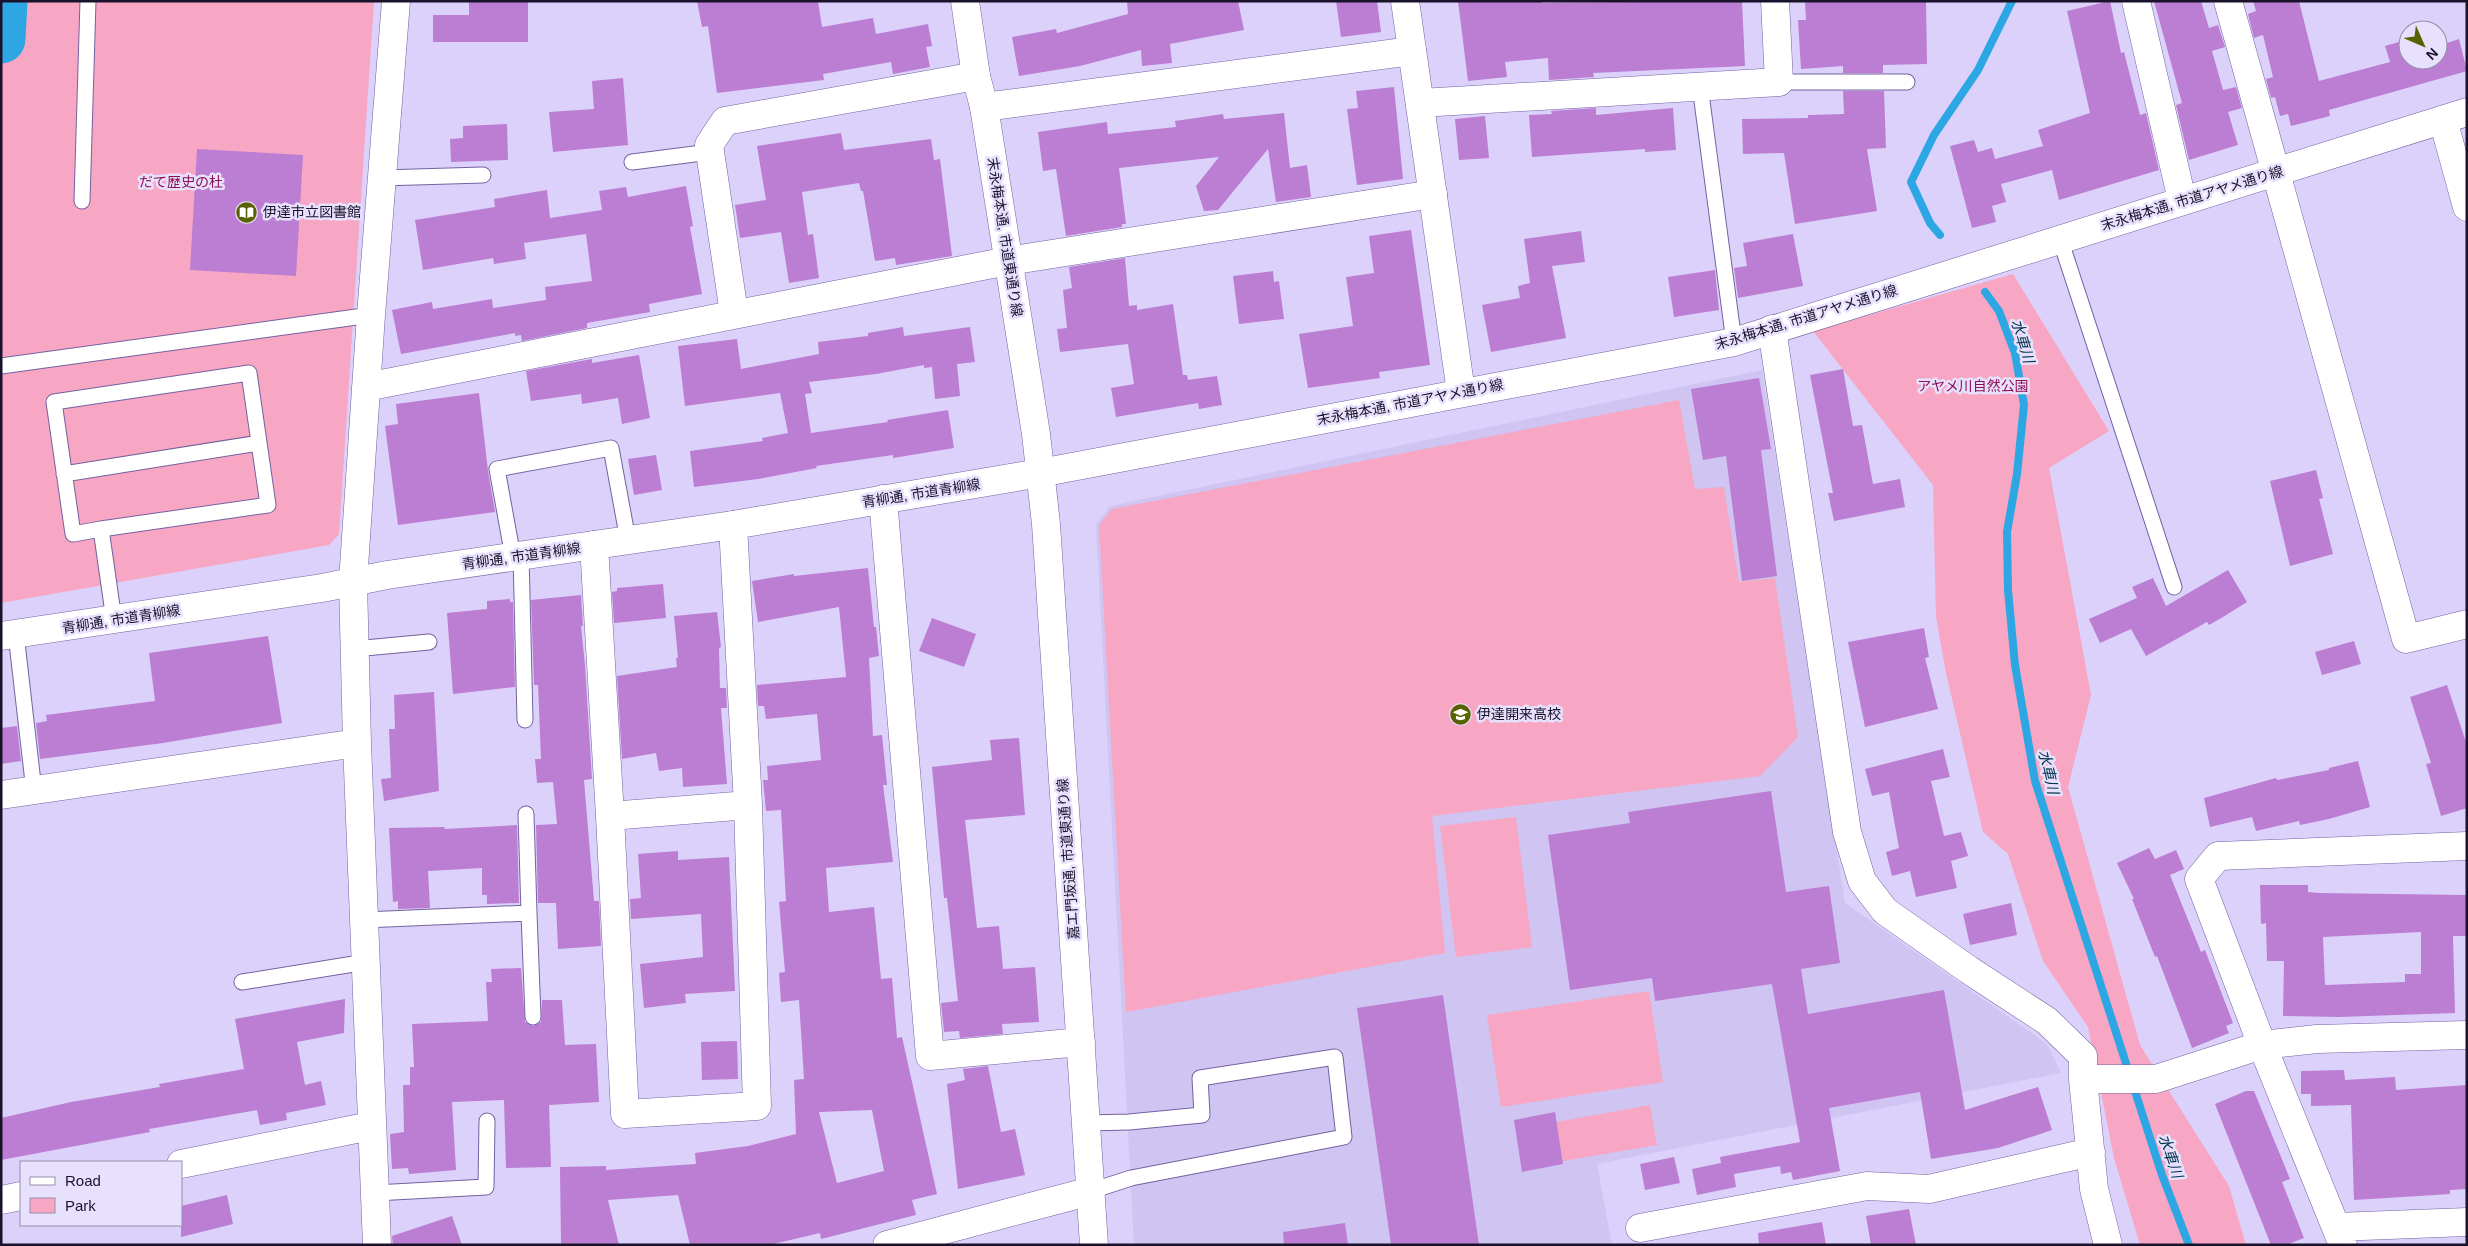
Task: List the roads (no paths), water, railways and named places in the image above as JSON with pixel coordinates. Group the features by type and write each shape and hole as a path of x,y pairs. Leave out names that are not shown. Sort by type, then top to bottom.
{"street":[{"path":"378,1245 371,1126 353,582 371,315 396,1"},
{"name":"末永梅本通, 市道東通り線","path":"965,1 976,76 984,107 1036,434 1040,473"},
{"path":"1405,1 1461,392"},
{"path":"1420,103 1779,82 1775,1"},
{"path":"2136,1 2182,200"},
{"path":"2228,1 2406,639 2467,624"},
{"path":"984,107 1412,51"},
{"path":"734,313 709,145 725,121 976,76"},
{"path":"2455,116 2465,194"},
{"name":"末永梅本通, 市道アヤメ通り線","path":"1040,473 1461,392 1734,342 2182,200 2455,116"},
{"path":"366,386 1008,261 1433,194"},
{"path":"1772,329 1847,832 1862,881 1885,911 1969,970 2047,1021 2083,1056 2083,1079 2094,1189 2108,1245"},
{"name":"青柳通, 市道青柳線","path":"8,635 114,620 353,582 386,575 734,525 1040,473"},
{"name":"嘉エ門坂通, 市道東通り線","path":"1040,473 1046,524 1094,1245"},
{"path":"883,499 930,1056 1081,1042"},
{"path":"594,545 625,1114 757,1106 748,804 734,525"},
{"path":"1,795 357,743"},
{"path":"610,816 748,804"},
{"path":"2467,846 2218,856 2199,878 2262,1045 2340,1236 2467,1222"},
{"path":"2083,1079 2156,1079 2262,1045 2316,1039 2467,1035"},
{"path":"182,1164 371,1126"},
{"path":"1640,1228 1867,1186 1929,1189 2091,1152"},
{"path":"887,1245 1091,1191"},
{"path":"1,1200 20,1196"}],"lane":[{"path":"82,201 88,1"},
{"path":"1779,82 1907,82"},
{"path":"1700,86 1734,342"},
{"path":"632,162 710,152"},
{"path":"382,178 484,175"},
{"path":"2060,239 2174,587"},
{"path":"1,366 371,315"},
{"path":"249,373 259,443 268,505 73,534 54,402 249,373"},
{"path":"64,474 259,443"},
{"path":"526,720 517,556 497,469 611,448 628,540"},
{"path":"101,530 114,620"},
{"path":"8,635 34,791"},
{"path":"354,649 429,642"},
{"path":"526,814 533,1017"},
{"path":"364,920 529,913"},
{"path":"242,982 366,962"},
{"path":"1087,1123 1129,1122 1202,1114 1200,1078 1335,1058 1344,1137 1131,1178 1091,1191"},
{"path":"375,1193 486,1187 488,1121"}],"waterway":[{"path":"1,39 3,1"},
{"name":"水車川","path":"1940,235 1930,223 1911,182 1934,135 1978,70 2012,1"},
{"name":"水車川","path":"1985,292 1999,311 2015,353 2024,405 2017,474 2007,532 2008,590 2015,665 2035,781 2162,1175 2189,1245"}],"place":[{"name":"伊達市立図書館","path":"247,212"},
{"name":"伊達開来高校","path":"1461,714"}],"park label":[{"name":"だて歴史の杜","path":"181,182"},
{"name":"アヤメ川自然公園","path":"1973,386"}]}
